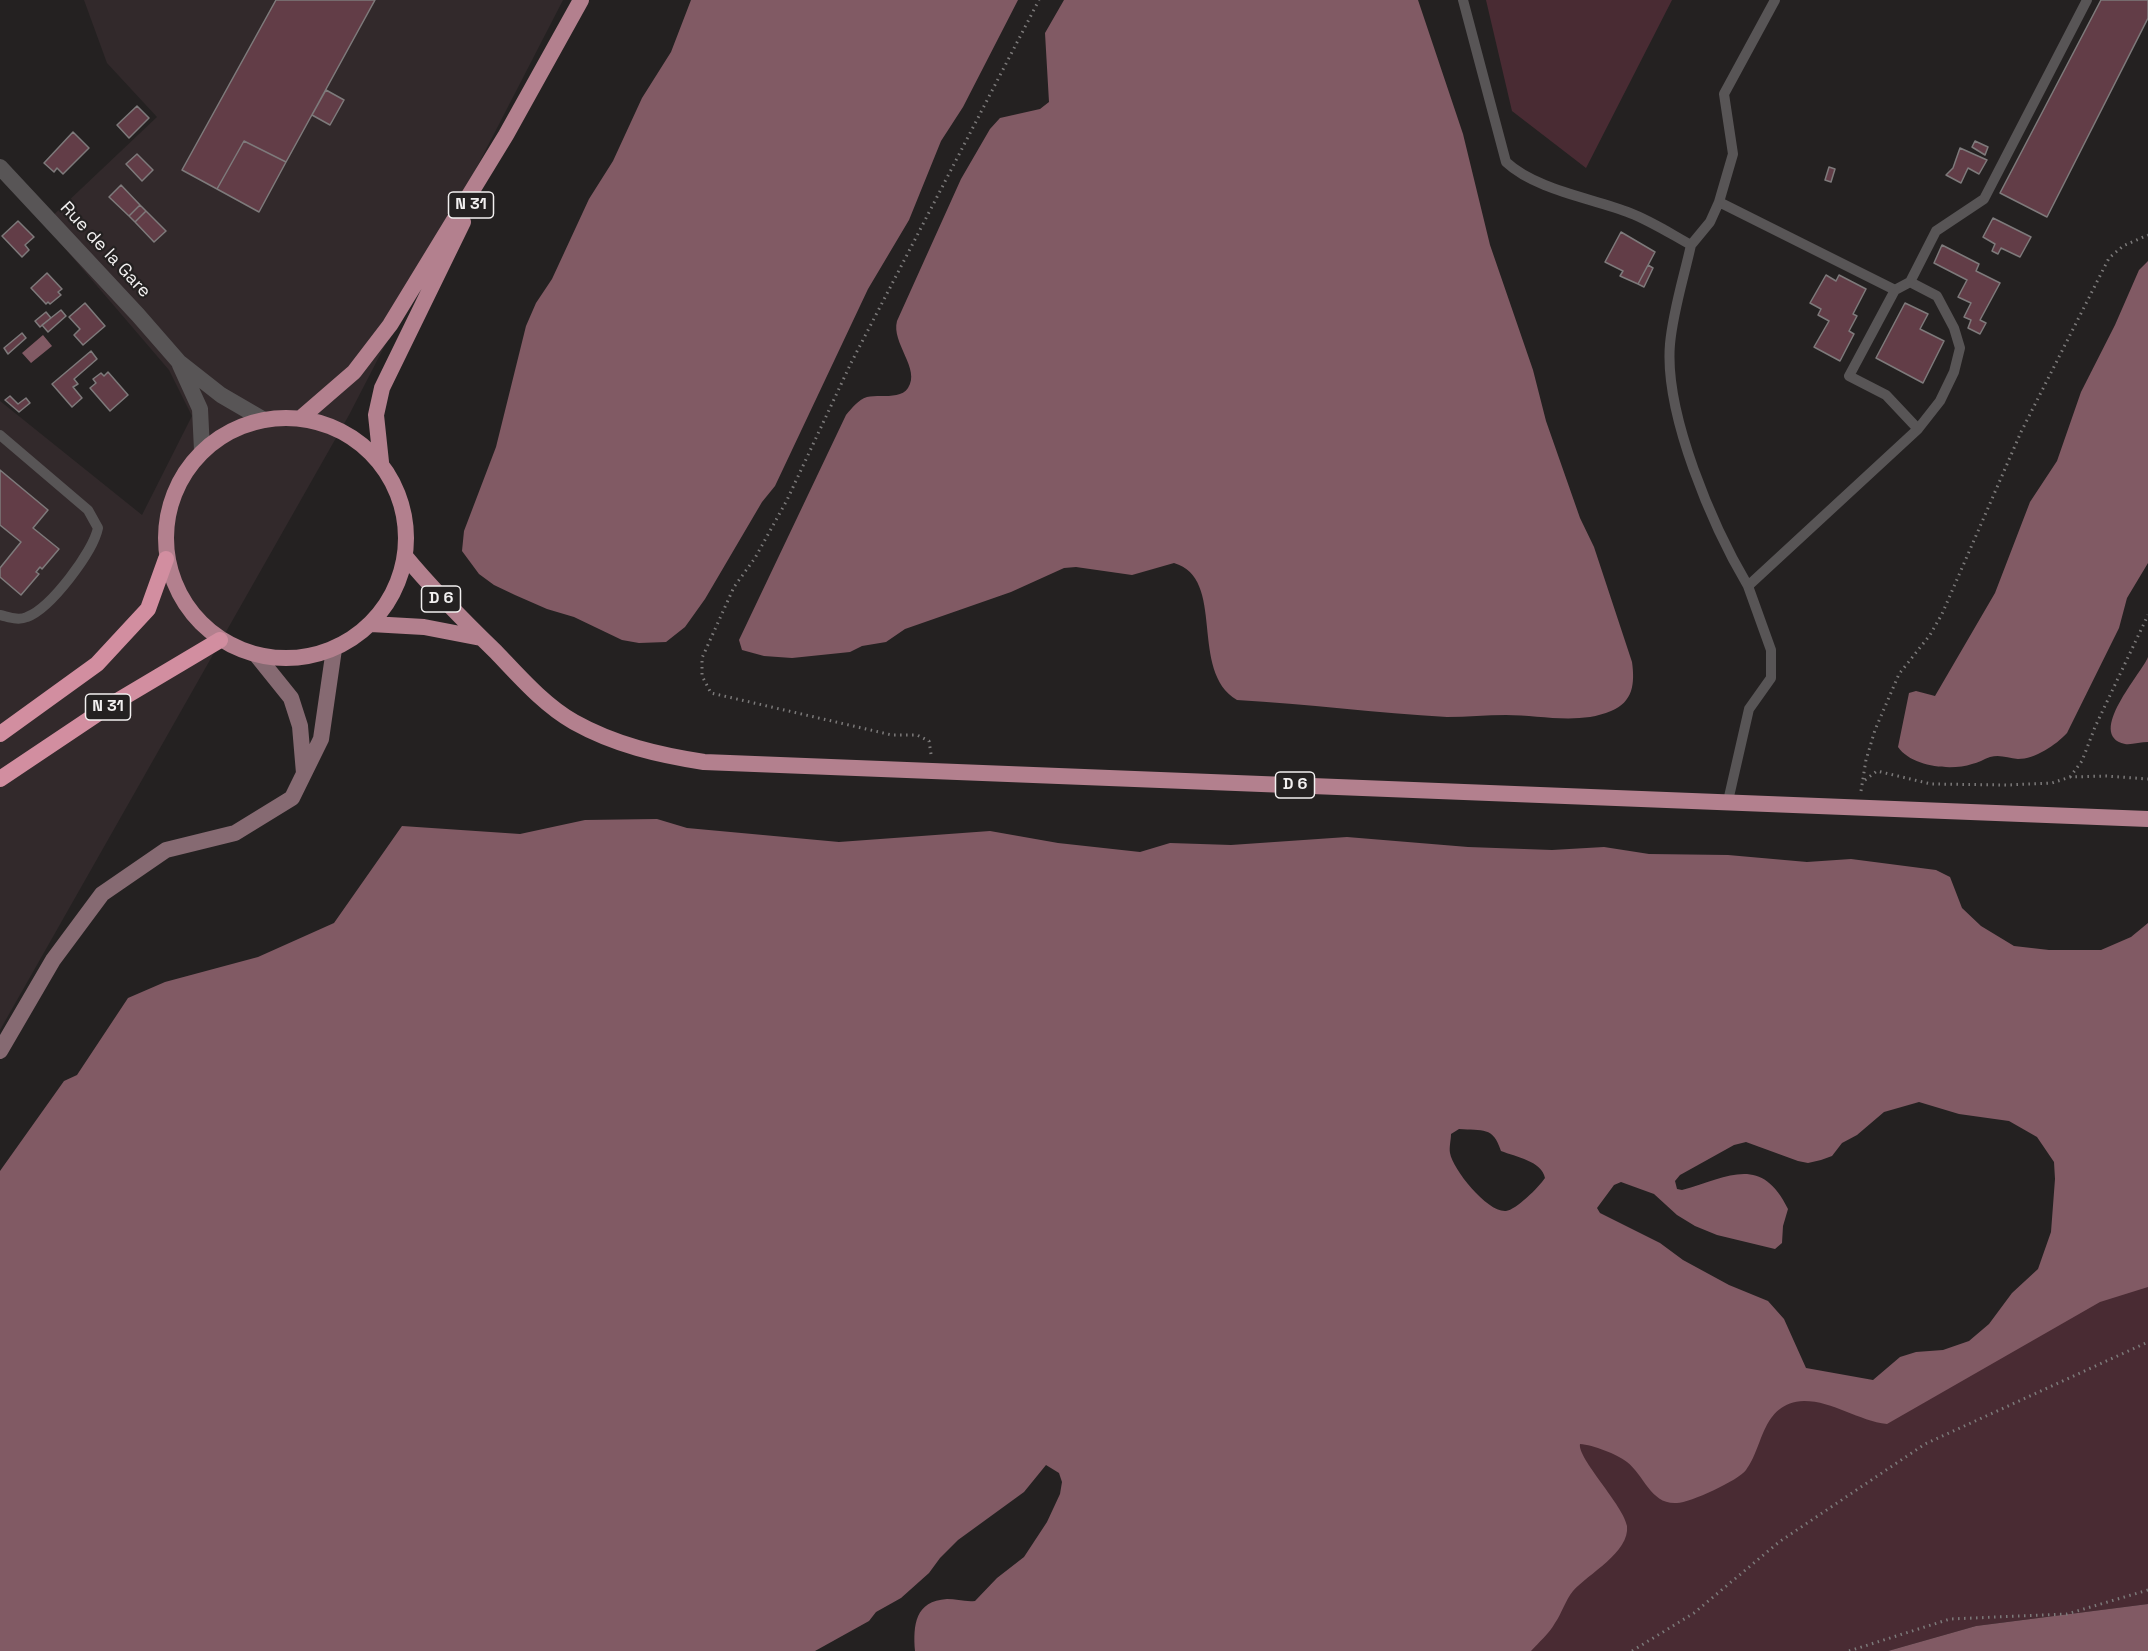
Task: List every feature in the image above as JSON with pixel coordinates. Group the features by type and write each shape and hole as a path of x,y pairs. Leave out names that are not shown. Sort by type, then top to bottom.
{"highway":[{"name":"N 31","path":"0,734 97,664 148,609 166,559"},
{"name":"N 31","path":"0,779 109,706 220,640"}],"main road":[{"name":"N 31","path":"302,417 354,372 390,325 506,135 581,0"},
{"name":"N 31","path":"381,462 376,415 382,388 506,135"},
{"path":"278,417 302,417 346,432 381,462 403,505 405,556 394,591 371,624 334,649 293,659 258,657 220,640 184,605 166,559 166,519 178,482 202,450 226,432 278,417"},
{"name":"D 6","path":"405,556 437,594 530,687 573,721 610,739 656,755 704,762 2148,819"},
{"name":"D 6","path":"371,624 424,627 481,638"},
{"path":"0,1051 53,960 102,894 166,850 236,833 292,798 321,739 334,649"},
{"path":"258,657 291,698 300,726 304,775"}],"street":[{"name":"Rue de la Gare","path":"0,167 179,362 221,395 264,420"},
{"name":"Rue de la Gare","path":"179,362 200,409 202,450"}],"lane":[{"path":"1463,0 1506,162 1515,170 1558,189 1631,213 1691,245"},
{"path":"1728,801 1749,709 1771,678 1771,650 1748,586 1730,557 1682,437 1674,401 1670,343 1691,245 1710,222 1719,202 1733,154 1725,94 1775,0"},
{"path":"1918,429 1886,395 1849,375 1895,290 1910,282 1936,231 1984,199 2087,0"},
{"path":"1719,202 1895,290"},
{"path":"1748,586 1918,429 1940,401 1954,372 1960,348 1954,328 1936,296 1910,282"},
{"path":"0,435 88,510 98,528 95,543 47,605 28,617 16,620 0,615"}],"path":[{"path":"928,771 931,751 929,741 917,735 892,735 711,693 702,676 702,658 734,587 755,558 787,500 851,363 1039,0"},
{"path":"2148,235 2123,246 2109,258 2086,301 2021,432 1942,614 1930,635 1899,674 1875,730 1866,760 1865,780 1878,771 1931,784 2052,783 2070,777 2148,779"},
{"path":"2070,777 2082,761 2095,727 2148,615"},
{"path":"1632,1651 1694,1613 1779,1542 1925,1443 2148,1342"},
{"path":"1849,1651 1950,1619 2067,1614 2148,1590"}],"shaded area":[{"path":"84,0 563,0 349,415 0,1030 0,401 142,515 192,416 169,370 44,224 157,117 107,63"},
{"path":"691,0 1018,0 963,107 941,141 909,220 868,289 775,486 762,502 705,599 685,627 666,642 639,643 622,640 574,617 547,609 494,585 479,574 462,551 464,531 496,447 526,326 536,303 552,279 589,199 613,161 642,98 671,52"},
{"path":"1064,0 1418,0 1463,134 1490,245 1533,370 1546,421 1580,518 1594,547 1632,662 1631,691 1624,703 1611,711 1585,718 1559,718 1506,715 1447,717 1237,700 1222,686 1214,668 1199,587 1190,572 1174,563 1132,575 1076,567 1064,568 1011,592 905,629 886,642 862,646 850,652 792,658 764,656 742,650 739,640 846,415 855,404 864,398 900,394 908,388 911,373 898,338 897,321 961,179 990,129 1000,118 1040,109 1049,102 1045,33"},
{"path":"1486,0 1672,0 1586,168 1512,111"},
{"path":"2148,261 2148,563 2127,598 2119,628 2067,733 2051,746 2038,754 2025,758 1994,756 1954,767 1932,766 1913,759 1898,747 1909,693 1916,691 1935,696 1995,593 2030,502 2057,461 2081,392 2115,325 2139,270"},
{"path":"43,335 52,346 31,363 22,353"},
{"path":"2148,657 2148,742 2125,744 2114,738 2111,729 2113,717 2119,703"},
{"path":"657,819 687,828 839,842 990,831 1058,843 1140,852 1170,843 1231,845 1347,837 1468,847 1552,850 1604,847 1649,854 1728,855 1807,862 1851,859 1936,870 1950,877 1962,908 1981,926 2014,946 2049,950 2101,950 2131,937 2148,923 2148,1287 2100,1302 1887,1424 1815,1402 1804,1401 1779,1409 1771,1418 1752,1461 1742,1474 1714,1490 1683,1502 1668,1502 1661,1499 1623,1459 1598,1448 1580,1444 1586,1460 1624,1517 1627,1526 1626,1536 1615,1554 1573,1591 1553,1627 1531,1651 915,1651 916,1624 922,1609 928,1604 947,1599 975,1601 997,1578 1024,1557 1047,1522 1060,1494 1062,1482 1059,1473 1046,1465 1024,1492 958,1540 929,1573 901,1598 876,1612 869,1621 815,1651 0,1651 0,1171 64,1081 77,1075 128,998 165,982 258,957 334,923 402,826 520,834 585,820","holes":["1919,1102 1959,1114 2009,1121 2037,1137 2054,1162 2051,1232 2038,1269 2012,1293 1989,1324 1969,1341 1943,1350 1916,1352 1900,1357 1873,1380 1806,1368 1784,1319 1768,1301 1729,1285 1683,1260 1660,1243 1600,1213 1597,1208 1614,1185 1621,1182 1654,1194 1677,1215 1695,1226 1717,1235 1775,1249 1782,1243 1783,1226 1788,1209 1778,1192 1767,1181 1755,1175 1742,1174 1682,1190 1677,1189 1675,1181 1680,1175 1734,1145 1746,1142 1798,1161 1808,1163 1821,1160 1832,1156 1842,1143 1857,1135 1884,1112","1459,1129 1486,1131 1494,1137 1501,1151 1539,1167 1545,1178 1527,1198 1510,1210 1499,1210 1490,1205 1472,1189 1457,1170 1450,1151 1451,1134"]},
{"path":"2148,1238 2148,1604 1976,1626 1888,1651 1260,1651 1592,1352 1891,1403"},
{"path":"2148,1604 2148,1651 1888,1651 1976,1626"}],"building":[{"path":"276,0 375,0 286,162 244,141 217,189 182,170"},
{"path":"2101,0 2148,0 2148,18 2047,217 2000,193"},
{"path":"326,90 344,100 330,125 312,115"},
{"path":"137,106 149,118 129,138 117,125"},
{"path":"73,132 89,148 63,174 57,168 54,172 44,163"},
{"path":"244,141 286,162 259,212 217,189"},
{"path":"1975,141 1988,147 1985,155 1972,147"},
{"path":"1960,148 1987,160 1979,174 1968,168 1961,183 1946,175 1953,168"},
{"path":"137,154 153,170 142,181 126,164"},
{"path":"1829,167 1835,169 1831,182 1825,180"},
{"path":"121,185 140,205 129,216 109,197"},
{"path":"140,205 146,211 135,222 129,216"},
{"path":"146,211 166,231 154,242 135,222"},
{"path":"1993,218 2031,237 2020,257 2001,248 1998,254 1992,251 1995,244 1983,237"},
{"path":"18,221 34,237 25,245 29,250 22,257 2,236"},
{"path":"1621,232 1655,252 1638,284 1620,276 1623,271 1605,262"},
{"path":"1942,245 1979,264 1976,271 2000,283 1980,320 1986,323 1980,334 1968,328 1971,320 1964,317 1971,303 1958,297 1967,280 1934,263"},
{"path":"1648,265 1653,268 1644,287 1638,284"},
{"path":"47,273 62,289 58,292 61,295 50,304 48,302 46,304 31,288"},
{"path":"1826,275 1836,281 1839,275 1866,289 1853,314 1857,316 1849,331 1854,334 1840,361 1814,347 1829,321 1818,315 1821,309 1810,303"},
{"path":"85,303 105,326 83,345 74,335 80,329 69,317"},
{"path":"1905,303 1928,314 1920,329 1944,341 1923,383 1876,358"},
{"path":"61,310 66,316 48,332 42,325"},
{"path":"46,312 51,318 40,327 35,321"},
{"path":"22,333 26,338 8,354 4,348"},
{"path":"91,351 97,359 74,379 78,384 73,387 82,398 72,407 52,384"},
{"path":"108,372 128,395 110,411 90,388 96,383 93,379 101,373 104,376"},
{"path":"10,396 18,404 26,398 30,403 19,412 5,400"},
{"path":"0,470 48,510 33,528 59,549 42,569 40,567 36,572 39,574 21,595 0,577 0,568 21,542 0,525"}]}
